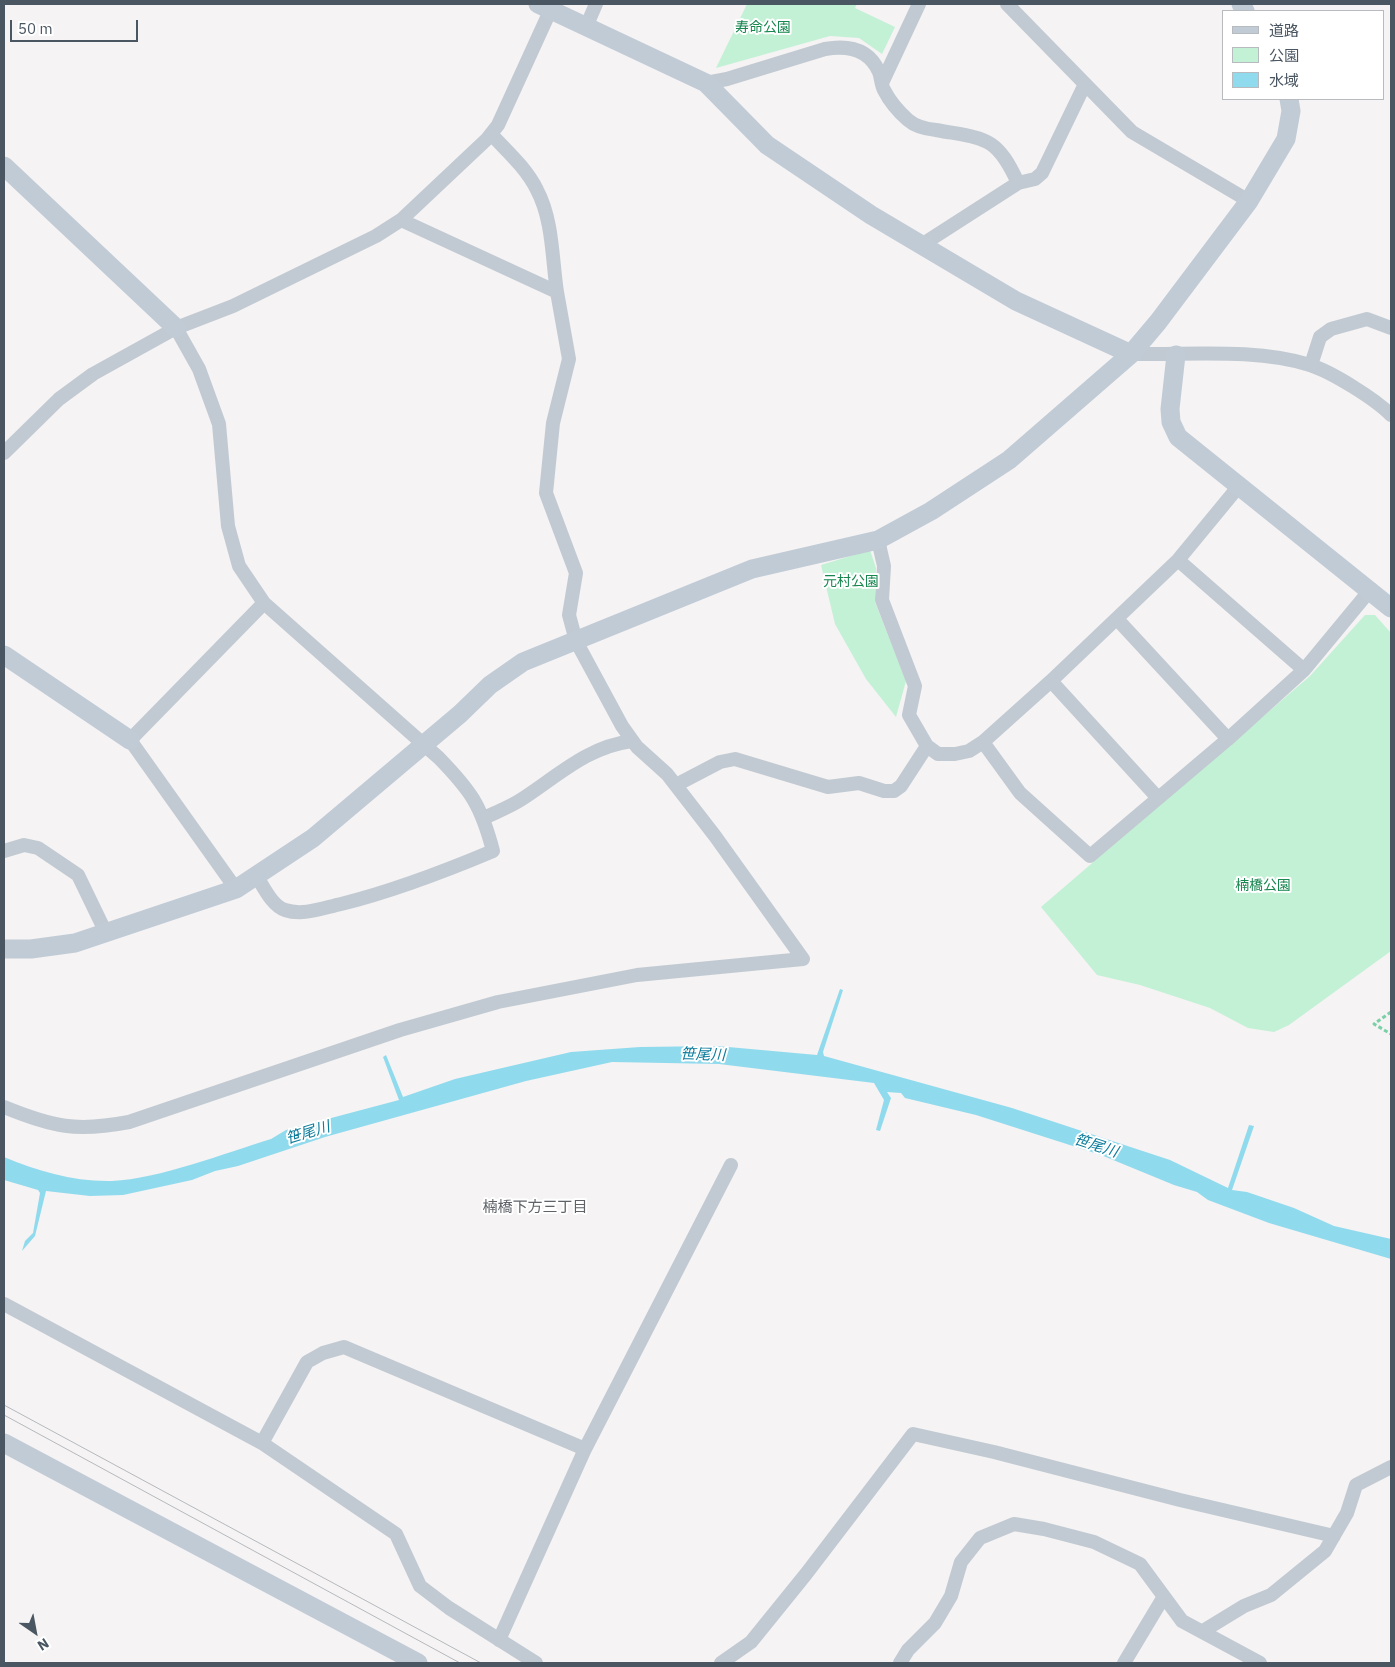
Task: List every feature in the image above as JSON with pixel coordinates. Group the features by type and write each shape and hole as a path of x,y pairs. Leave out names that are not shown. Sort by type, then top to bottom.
{"street":[{"path":"586,27 596,4"},
{"path":"882,83 919,4"},
{"path":"1007,4 1132,132 1249,201"},
{"path":"4,453 60,398 93,374 176,328 233,306 376,236 401,220 498,126 545,7 706,83 767,145 920,246 1016,301 1131,354 1254,355 1311,365 1361,392 1391,415"},
{"path":"706,83 727,79 838,46 855,48 875,63 884,90 894,105 908,120 922,128 984,139 996,146 1007,160 1018,183"},
{"path":"920,246 1018,183 1035,179 1042,173 1085,84"},
{"path":"4,949 31,949 76,943 236,889 313,838 423,745 490,685 516,666 752,569 878,540 932,511 1009,460 1131,354 1249,201 1286,139 1291,111 1289,100"},
{"path":"4,1107 40,1122 67,1127 112,1125 129,1122 400,1030 498,1002 637,975 803,960 715,836 676,785 632,741 576,641 569,615 576,573 546,493 546,477 553,423 568,359 546,213 537,190 526,172 491,134"},
{"path":"4,166 176,328 199,369 219,424 228,526 239,566 264,603 464,783 475,798 484,818 493,851 440,873 380,894 311,911 283,910 275,904 256,876"},
{"path":"401,220 557,292"},
{"path":"1311,365 1320,337 1332,329 1367,319 1391,328"},
{"path":"1176,355 1171,422 1178,437 1371,589 1391,608"},
{"path":"878,540 884,566 882,600 915,686 909,715 927,746 938,754 955,754 968,751 983,742 1117,619 1178,560 1239,486"},
{"path":"1178,560 1304,670"},
{"path":"983,742 1020,793 1090,856 1228,739 1304,670 1371,589"},
{"path":"130,740 264,603"},
{"path":"1117,619 1228,739"},
{"path":"4,655 130,740 236,889"},
{"path":"1051,681 1158,798"},
{"path":"484,818 520,800 592,752 611,744 632,741"},
{"path":"676,785 720,762 735,759 828,787 859,782 884,791 894,791 901,786 927,746"},
{"path":"4,851 24,845 38,848 78,875 106,932"},
{"path":"500,1640 585,1449 731,1165"},
{"path":"4,1304 262,1443 396,1534 420,1586 449,1608 536,1663"},
{"path":"262,1443 306,1362 323,1353 344,1347 585,1449"},
{"path":"721,1663 750,1642 806,1574 913,1434 994,1452 1190,1503 1334,1536"},
{"path":"4,1444 418,1663"},
{"path":"1203,1631 1244,1606 1271,1595 1325,1551 1347,1513 1356,1485 1391,1468"},
{"path":"900,1663 908,1650 935,1623 951,1596 961,1562 980,1538 1014,1524 1044,1529 1094,1542 1140,1564 1163,1598 1182,1621 1260,1663"},
{"path":"1124,1663 1163,1598"}],"path":[{"path":"1391,1012 1374,1024 1391,1034"}],"green space":[{"name":"寿命公園","path":"747,4 857,4 855,8 895,27 882,54 859,38 830,36 716,68"},
{"name":"元村公園","path":"870,550 876,568 875,602 906,681 896,717 866,679 835,624 821,565"},
{"name":"楠橋公園","path":"1365,615 1375,615 1391,633 1391,951 1289,1025 1274,1032 1248,1028 1210,1008 1140,985 1097,975 1041,907 1310,676"}],"water":[{"name":"笹尾川","path":"840,989 843,990 823,1052 824,1056 1012,1108 1170,1160 1228,1188 1249,1125 1254,1126 1232,1190 1247,1192 1294,1208 1334,1226 1391,1239 1391,1259 1269,1223 1208,1200 1197,1192 1174,1185 1101,1155 976,1115 905,1098 901,1093 887,1092 891,1098 880,1131 876,1130 884,1100 874,1083 719,1064 612,1062 526,1081 325,1137 192,1180 123,1195 90,1196 46,1191 35,1236 22,1251 25,1241 33,1233 40,1193 38,1190 4,1180 4,1157 56,1175 84,1180 112,1181 171,1171 271,1139 286,1130 399,1100 383,1057 386,1055 403,1097 455,1079 571,1052 640,1047 717,1046 817,1055"}],"tram line":[{"path":"4,1405 481,1663"},
{"path":"4,1415 460,1663"}],"district":[{"name":"楠橋下方三丁目","path":"535,1208"}]}
